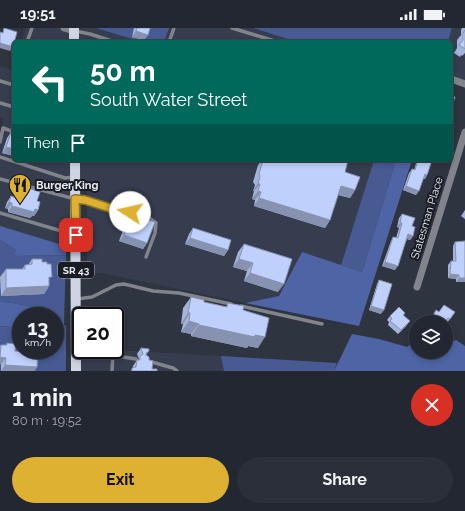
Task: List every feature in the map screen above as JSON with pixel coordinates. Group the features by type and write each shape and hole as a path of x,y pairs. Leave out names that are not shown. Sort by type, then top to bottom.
{"main road":[{"path":"71,29 74,40"},
{"name":"SR 43","path":"75,162 76,307"},
{"name":"SR 43","path":"76,359 76,371"}],"street":[{"path":"453,81 465,84"},
{"name":"Statesman Place","path":"417,287 465,132"}],"lane":[{"path":"28,40 32,28"},
{"path":"170,40 174,28"},
{"path":"232,28 271,40"},
{"path":"71,29 109,40"},
{"path":"0,81 12,84"},
{"path":"0,103 12,106"},
{"path":"0,142 3,128 12,131"},
{"path":"0,157 12,161"},
{"path":"15,162 65,178 75,177"},
{"path":"0,179 130,212"},
{"path":"0,213 76,235"},
{"path":"138,214 148,217 156,223 146,257"},
{"path":"76,299 92,297 116,285 124,284 153,291 179,293 322,324"},
{"path":"124,357 136,359"},
{"path":"112,371 113,359"},
{"path":"145,360 173,368 177,371"},
{"path":"159,371 160,365"}],"shaded area":[{"path":"26,28 253,28 292,40 22,40"},
{"path":"96,28 169,28 165,40 135,40"},
{"path":"253,28 452,28 449,40 291,40"},
{"path":"452,28 465,28 465,84 453,81 453,40 449,40"},
{"path":"0,66 12,70 12,162 373,162 341,265 302,252 279,296 245,303 102,273 87,274 87,189 75,186 76,248 2,228 0,226 0,132 4,119 0,117"},
{"path":"373,162 395,162 362,272 341,265"},
{"path":"395,162 411,162 359,326 245,303 279,296 302,252 362,272"},
{"path":"0,226 66,246 66,255 16,256 16,250 0,240"},
{"path":"0,240 16,250 16,256 66,255 64,325 64,307 33,307 0,301"},
{"path":"0,301 34,307 12,307 12,327 0,326"},
{"path":"64,325 66,326 66,371 0,371 0,326 12,327 12,359 64,359"},
{"path":"352,334 379,339 407,347 409,345 409,359 453,359 453,341 456,340 465,346 465,371 334,371"},
{"path":"124,351 221,356 224,371 76,371 76,359 124,359"},
{"path":"221,356 337,363 334,371 224,371"}],"building":[{"path":"4,28 17,32 15,40 12,40 12,47 0,43 0,32 3,33"},
{"path":"137,28 150,28 148,35 136,31"},
{"path":"465,30 465,49 459,45 463,40 463,33"},
{"path":"11,132 12,132 12,148 6,147"},
{"path":"262,162 348,162 345,172 360,177 355,190 341,186 330,220 259,198 261,192 258,191 260,184 258,183 260,177 259,174"},
{"path":"417,162 431,162 419,191 406,186 412,169 415,170"},
{"path":"19,185 40,192 37,201 40,202 38,210 35,209 34,212 12,206 12,203 9,202 11,196 16,198"},
{"path":"137,200 144,203 139,207 141,211 139,217 155,222 147,243 124,235 131,214 134,209 137,209 138,207 136,203"},
{"path":"402,214 415,218 412,226 415,227 413,236 408,234 398,266 385,262 393,237 398,238 402,223 400,223"},
{"path":"193,228 231,240 228,250 190,238"},
{"path":"465,241 465,278 459,278 459,275 450,274 451,261 456,261 455,242"},
{"path":"244,244 292,259 284,284 250,273 253,263 239,259"},
{"path":"32,259 42,259 42,262 51,264 52,277 49,277 49,286 6,288 6,269 25,269 25,265 32,264"},
{"path":"379,280 392,284 384,310 371,306"},
{"path":"191,297 204,300 204,302 227,307 228,303 244,306 243,310 269,318 265,337 255,335 255,337 199,325 189,321 190,313 188,313"},
{"path":"444,305 455,312 453,315 434,315 436,310 439,312"},
{"path":"399,307 405,313 403,315 409,320 409,322 401,330 390,321 392,319 390,316"},
{"path":"7,343 12,344 12,359 38,359 37,367 5,365 6,358 0,357 1,345 7,345"},
{"path":"141,348 149,349 146,355 149,357 149,360 153,361 152,369 157,369 157,371 132,371 132,368 136,367 137,360 140,360 140,356 143,354"}],"place":[{"name":"Burger King","path":"20,204"}],"route":[{"path":"76,235 75,199 85,200 110,208 130,212"}]}
